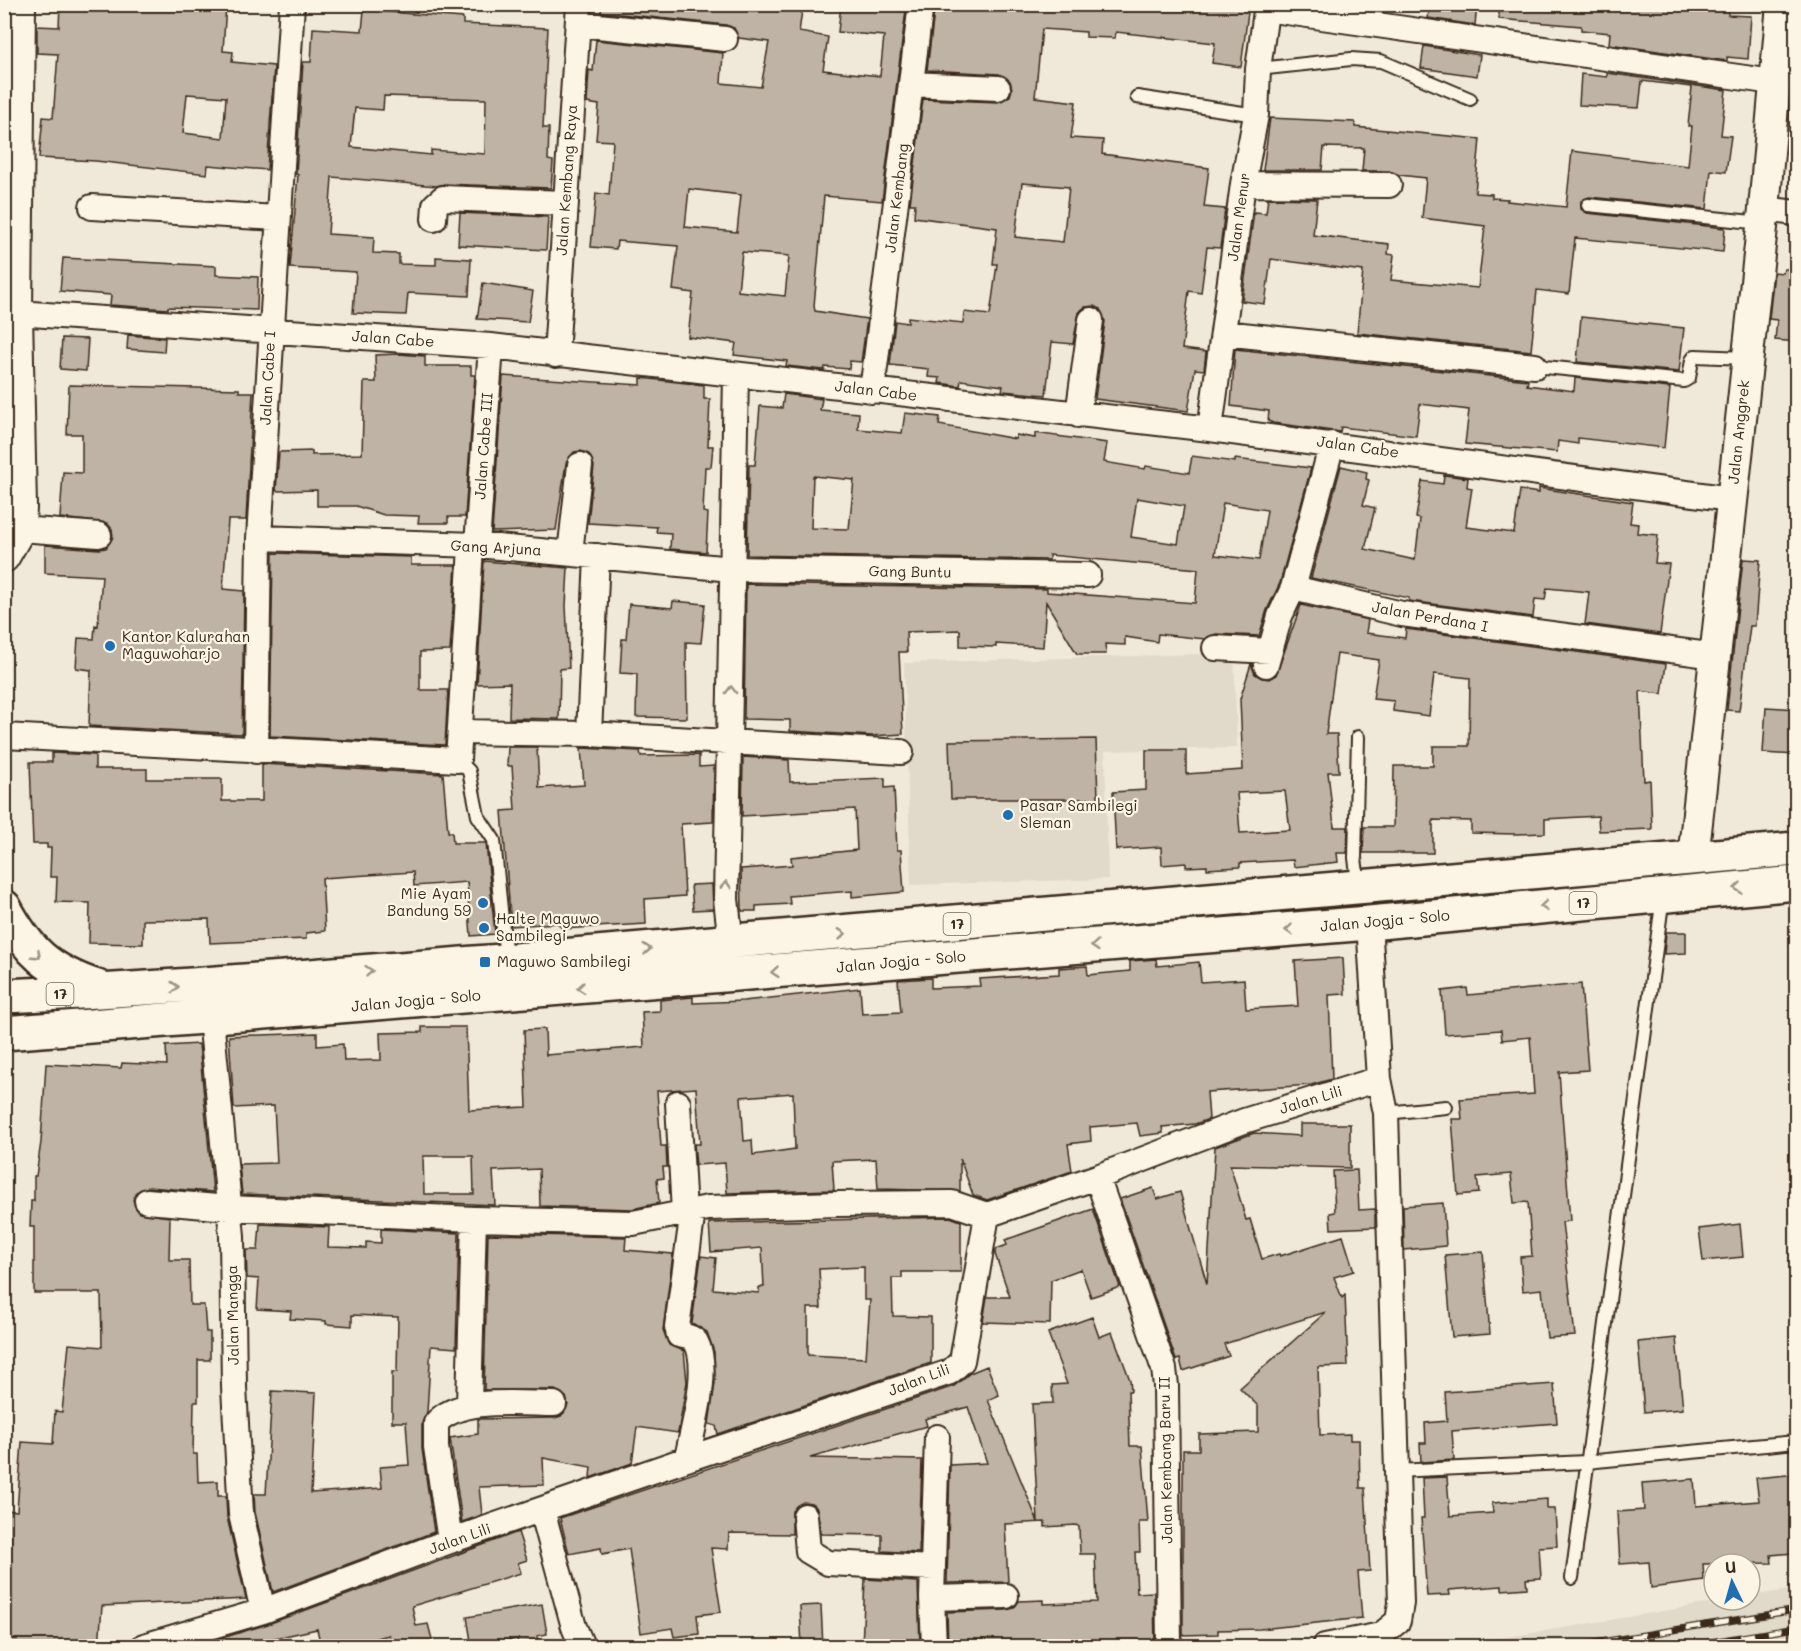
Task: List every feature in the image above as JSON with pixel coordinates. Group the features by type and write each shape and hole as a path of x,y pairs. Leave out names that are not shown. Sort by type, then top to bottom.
{"highway":[{"name":"17","path":"4,996 116,991 731,943 1359,890 1797,849"},
{"name":"Jalan Jogja - Solo","path":"4,1033 1369,923 1797,883"},
{"path":"4,907 32,952 51,967 72,979 116,991"}],"street":[{"path":"4,557 20,529 17,313 21,4"},
{"name":"Jalan Cabe I","path":"256,751 259,538 292,4"},
{"name":"Jalan Kembang","path":"872,391 921,4"},
{"name":"Jalan Anggrek","path":"1693,858 1763,216 1785,83 1782,4"},
{"path":"1266,7 1785,83"},
{"name":"Jalan Menur","path":"1210,429 1243,184 1256,115 1258,69 1266,7"},
{"path":"578,14 725,39"},
{"name":"Jalan Kembang Raya","path":"556,356 564,203 578,14"},
{"path":"911,84 998,88"},
{"path":"1243,184 1389,185"},
{"path":"434,219 435,205 443,198 564,203"},
{"path":"92,207 278,218"},
{"path":"1763,216 1797,213"},
{"name":"Jalan Cabe","path":"17,313 491,346 556,356 1332,444 1731,499"},
{"path":"1078,415 1091,320"},
{"path":"1223,333 1535,366"},
{"name":"Jalan Cabe III","path":"458,760 491,346"},
{"path":"731,943 726,899 731,741 736,375"},
{"path":"1215,648 1268,658 1280,616 1293,588 1332,444"},
{"path":"570,554 580,465"},
{"path":"20,529 99,535"},
{"name":"Gang Arjuna","path":"259,538 474,546 732,569"},
{"path":"589,734 597,556"},
{"name":"Gang Buntu","path":"732,569 1088,575"},
{"name":"Jalan Perdana I","path":"1293,588 1402,614 1716,657"},
{"path":"460,732 589,734 901,752"},
{"path":"4,736 458,760"},
{"path":"1325,1647 1381,1635 1398,1621 1401,1603 1386,1113 1379,1079 1369,923"},
{"name":"Jalan Mangga","path":"211,1018 232,1236 234,1387 241,1514 262,1611"},
{"name":"Jalan Lili","path":"144,1647 262,1611 450,1541 950,1372 962,1361 987,1215 1096,1178 1244,1121 1379,1079"},
{"path":"678,1103 689,1212 677,1327 679,1335 696,1342 703,1365 687,1459"},
{"name":"Jalan Kembang Baru II","path":"1096,1178 1164,1369 1169,1647"},
{"path":"147,1201 229,1208 474,1219 633,1222 689,1212 813,1205 952,1203 987,1215"},
{"path":"469,1405 474,1219"},
{"path":"450,1541 436,1447 436,1423 442,1415 469,1405 554,1404"},
{"path":"934,1647 932,1599 937,1437"},
{"path":"542,1510 574,1627 582,1647"},
{"path":"805,1516 808,1551 828,1563 933,1568"},
{"path":"932,1599 1006,1596"}],"lane":[{"path":"1258,69 1351,59 1381,61 1470,99"},
{"path":"1137,97 1256,115"},
{"path":"1588,205 1763,216"},
{"path":"1535,366 1684,381 1689,378 1692,360 1695,356 1747,358"},
{"path":"1358,737 1355,858 1359,890"},
{"path":"458,760 469,771 478,816 494,840 506,960"},
{"path":"1572,1578 1663,895"},
{"path":"1386,1113 1446,1107"},
{"path":"1396,1471 1586,1462 1797,1442"}],"shaded area":[{"name":"Pasar Sambilegi Sleman","path":"1234,653 1237,748 1105,751 1108,879 911,885 904,663"},
{"path":"1796,1589 1796,1638 1745,1646 1454,1646 1702,1605 1702,1612 1762,1612 1762,1594"}],"building":[{"path":"60,4 146,8 146,4 226,4 223,51 233,52 232,62 274,66 267,170 208,165 207,174 96,161 39,158 43,117 53,118 58,54 37,53 37,26 59,27","holes":["187,94 226,97 223,138 183,133"]},
{"path":"602,4 803,4 799,32 828,37 823,70 880,76 884,36 838,32 841,4 906,10 882,201 824,196 815,311 867,319 861,362 850,361 849,369 825,367 824,370 786,366 787,361 734,355 736,343 688,337 693,293 673,290 678,246 617,241 616,249 591,247 596,193 609,195 613,141 596,140 599,105 587,103 589,70 593,71 596,40 723,53 721,83 761,87 769,42 739,38 734,28 726,25 601,12","holes":["689,189 741,195 737,232 685,227","742,252 789,256 785,296 738,291"]},
{"path":"935,4 1017,4 1046,8 1046,4 1249,4 1241,67 1212,63 1215,43 1116,32 1115,38 1086,37 1086,32 1042,29 1035,97 1076,102 1071,138 1103,140 1102,154 1209,168 1204,207 1225,209 1220,248 1207,247 1201,293 1189,291 1182,349 1206,352 1204,370 1195,369 1188,411 1095,399 1105,321 1100,309 1094,306 1085,307 1079,312 1073,344 1052,342 1046,395 1002,391 1003,386 961,380 960,386 939,383 940,378 928,377 929,369 890,365 895,321 908,323 908,317 963,323 964,312 990,315 997,264 993,264 997,228 914,217 915,204 910,204 923,99 998,102 1010,96 1012,89 1010,81 999,74 927,70","holes":["1022,183 1069,187 1063,242 1015,237"]},
{"path":"1430,4 1477,4 1475,25 1428,18"},
{"path":"1499,4 1728,4 1728,15 1751,16 1748,59 1727,57 1727,61 1609,44 1610,33 1581,30 1581,26 1499,19"},
{"path":"364,10 463,18 463,24 548,28 543,128 549,128 548,160 553,161 551,188 444,184 437,186 332,177 328,234 374,237 373,253 399,254 399,264 436,265 436,257 471,259 469,296 408,293 406,315 353,313 356,272 290,268 298,175 296,174 303,62 311,62 313,28 362,31","holes":["384,96 486,99 485,154 431,150 431,155 351,147 355,108 383,110"]},
{"path":"1424,46 1480,55 1477,76 1421,68"},
{"path":"1607,73 1726,90 1721,135 1731,136 1726,172 1711,170 1707,209 1589,197 1581,201 1581,209 1587,213 1725,228 1723,252 1575,238 1569,294 1537,290 1531,351 1357,333 1363,271 1271,259 1265,304 1242,301 1254,212 1266,213 1268,198 1317,199 1313,235 1389,244 1388,254 1394,255 1391,280 1478,288 1485,226 1422,218 1426,178 1399,175 1389,171 1362,171 1364,148 1324,147 1322,170 1263,170 1270,118 1355,122 1355,127 1480,139 1475,193 1492,194 1492,198 1508,199 1507,201 1566,207 1572,151 1688,166 1692,126 1688,126 1692,87 1642,81 1639,108 1579,105 1581,74 1607,77"},
{"path":"460,213 548,217 546,250 458,245"},
{"path":"63,258 216,266 216,275 258,277 257,310 168,307 168,309 110,305 111,295 60,291"},
{"path":"1784,269 1797,269 1797,342 1775,340 1777,320 1769,319 1774,272 1783,273"},
{"path":"483,283 533,291 528,322 477,319"},
{"path":"1581,317 1684,328 1679,372 1577,362"},
{"path":"128,335 165,338 164,352 127,349"},
{"path":"62,338 88,339 86,371 60,369"},
{"path":"1235,349 1528,380 1527,385 1574,391 1575,378 1670,388 1664,448 1578,438 1578,444 1558,441 1557,452 1465,444 1469,410 1420,404 1416,436 1341,427 1340,432 1273,423 1268,421 1269,411 1231,406"},
{"path":"375,355 425,356 425,366 471,366 471,375 475,375 465,517 448,517 448,523 418,523 419,516 384,515 356,506 317,506 317,490 276,491 279,452 312,451 312,455 362,454 364,382 376,382"},
{"path":"503,376 641,385 641,378 704,385 704,399 710,399 708,446 713,446 711,467 705,467 703,512 708,513 706,552 670,549 671,533 656,532 657,527 588,523 594,466 589,454 581,451 574,452 566,463 556,530 492,532"},
{"path":"69,385 239,389 239,392 253,392 246,520 228,520 223,589 244,591 242,734 89,726 91,670 76,668 78,638 94,639 95,625 98,626 102,576 45,573 45,545 99,549 106,548 113,537 112,529 107,523 60,518 63,472 82,473 82,434 67,434"},
{"path":"784,394 822,399 820,410 859,413 858,429 902,433 905,413 940,417 939,425 1016,439 1016,435 1035,438 1035,433 1107,443 1104,462 1145,469 1146,466 1189,473 1192,456 1311,468 1280,583 1267,610 1259,636 1216,634 1205,639 1158,634 1157,642 1125,637 1125,645 1105,644 1106,654 1077,654 1046,602 1043,647 996,644 996,647 960,646 960,630 906,632 907,652 899,652 903,734 872,736 790,731 790,720 744,719 746,584 1047,589 1047,592 1195,603 1198,569 1049,555 1049,560 747,555 749,465 755,465 760,406 782,408","holes":["813,476 854,480 849,529 811,528","1137,498 1184,506 1178,544 1131,537","1223,503 1267,510 1259,560 1215,555"]},
{"path":"1341,466 1367,472 1366,479 1369,480 1363,505 1375,508 1365,549 1415,560 1420,519 1416,518 1422,481 1443,484 1444,475 1468,478 1467,487 1472,488 1466,527 1514,533 1520,490 1539,493 1539,488 1633,502 1630,523 1638,524 1637,533 1658,535 1655,563 1669,564 1660,634 1585,624 1589,592 1547,588 1545,600 1535,599 1533,617 1409,601 1409,598 1311,578"},
{"path":"273,553 411,557 411,565 456,565 450,651 420,652 420,690 448,690 445,745 270,736"},
{"path":"1743,559 1760,560 1755,626 1750,626 1739,711 1727,710"},
{"path":"484,561 568,568 566,606 569,668 560,669 559,719 509,718 510,683 477,684"},
{"path":"673,601 705,604 701,643 686,642 687,718 636,717 637,674 620,673 622,639 626,639 629,604 672,608"},
{"path":"1301,605 1368,620 1366,633 1405,638 1406,629 1666,664 1662,694 1640,691 1644,781 1650,780 1652,829 1599,831 1598,816 1545,819 1545,833 1471,833 1471,821 1433,820 1433,853 1363,853 1364,827 1393,827 1394,766 1433,766 1433,746 1469,746 1470,678 1434,674 1429,716 1393,711 1394,701 1373,699 1379,660 1337,654 1326,734 1337,734 1339,772 1328,772 1334,827 1348,827 1347,853 1337,853 1338,862 1294,867 1293,860 1240,863 1240,867 1207,869 1207,866 1186,867 1186,863 1162,865 1161,847 1116,850 1113,792 1146,790 1146,750 1186,750 1186,774 1243,770 1240,699 1251,664 1255,674 1262,678 1270,679 1276,675","holes":["1285,791 1290,830 1240,833 1237,793"]},
{"path":"1766,707 1797,709 1797,755 1763,753"},
{"path":"1096,739 1098,799 951,799 949,741"},
{"path":"508,747 537,747 539,788 584,785 581,748 640,751 641,756 699,755 699,767 714,766 713,822 681,824 685,896 645,899 646,924 562,929 558,923 511,926 502,811 515,810 512,766 507,766"},
{"path":"52,753 95,755 95,769 147,769 147,779 222,779 222,801 262,801 262,764 443,774 448,832 452,832 453,843 486,843 495,934 471,936 467,882 414,886 413,872 322,878 325,931 306,933 306,939 210,943 209,919 143,920 143,944 89,943 90,903 56,902 57,877 50,877 51,848 47,848 47,844 33,844 30,762 52,762"},
{"path":"743,757 789,760 790,782 885,778 885,788 894,787 897,850 901,850 904,892 852,897 852,891 789,896 790,904 756,906 756,911 742,911 741,869 792,865 791,857 857,850 855,809 742,816"},
{"path":"712,884 713,909 693,910 691,885"},
{"path":"1666,932 1686,932 1686,953 1664,954"},
{"path":"1343,958 1345,994 1329,995 1332,1079 1311,1085 1207,1092 1209,1119 1195,1124 1162,1127 1163,1133 1140,1136 1137,1123 1090,1127 1091,1141 1068,1144 1072,1171 987,1200 973,1195 960,1159 960,1191 878,1189 876,1159 832,1161 834,1190 727,1193 725,1163 696,1165 694,1144 700,1144 696,1088 657,1091 661,1146 666,1146 667,1167 663,1167 664,1178 657,1179 659,1203 632,1209 540,1206 539,1169 493,1171 495,1205 242,1194 239,1164 277,1163 274,1106 234,1108 229,1036 317,1033 317,1046 343,1044 344,1061 381,1060 380,1033 422,1032 422,1027 466,1027 469,1110 527,1107 524,1030 545,1029 546,1055 644,1047 642,1012 660,1011 660,1000 693,997 693,1003 743,1001 860,988 862,1014 901,1012 898,980 931,978 931,988 980,986 979,979 1059,974 1059,968 1087,966 1088,975 1130,971 1130,961 1156,959 1157,966 1199,962 1201,982 1244,979 1246,1009 1298,1006 1295,961","holes":["793,1093 795,1149 753,1155 752,1140 744,1141 741,1097","423,1156 473,1156 474,1194 424,1194"]},
{"path":"1581,984 1588,1070 1559,1072 1570,1221 1562,1222 1575,1336 1547,1338 1542,1289 1523,1291 1520,1257 1532,1256 1528,1202 1514,1203 1511,1174 1477,1177 1479,1193 1458,1195 1452,1119 1462,1119 1460,1099 1534,1094 1530,1037 1502,1040 1501,1030 1445,1034 1442,991 1467,988 1468,995"},
{"path":"199,1044 213,1192 148,1187 136,1192 133,1200 139,1213 170,1217 169,1260 189,1260 190,1305 204,1305 206,1332 210,1332 210,1360 198,1360 198,1402 194,1402 193,1454 197,1454 198,1482 218,1481 218,1496 226,1496 227,1517 246,1599 102,1606 99,1647 4,1647 4,1510 17,1511 22,1442 53,1444 55,1411 62,1412 69,1344 102,1347 101,1293 34,1293 34,1227 30,1227 31,1201 34,1201 34,1176 36,1176 41,1142 46,1064 121,1068 122,1063 167,1065 166,1046"},
{"path":"1300,1124 1350,1124 1350,1168 1230,1165 1246,1220 1250,1219 1262,1259 1279,1254 1280,1256 1343,1236 1354,1271 1334,1277 1342,1298 1345,1295 1348,1366 1318,1367 1320,1435 1350,1434 1350,1440 1359,1440 1360,1488 1365,1488 1370,1571 1358,1572 1362,1618 1260,1629 1218,1630 1218,1634 1183,1635 1183,1450 1199,1450 1199,1434 1258,1432 1258,1406 1240,1388 1326,1312 1224,1344 1229,1356 1183,1371 1180,1359 1176,1360 1120,1199 1153,1188 1157,1199 1180,1192 1207,1284 1215,1147 1254,1133 1300,1136"},
{"path":"1357,1170 1359,1210 1375,1209 1375,1227 1331,1229 1330,1213 1335,1212 1333,1171"},
{"path":"1443,1203 1446,1246 1404,1250 1403,1206"},
{"path":"1093,1209 1120,1287 1091,1297 1081,1269 1051,1280 1050,1324 983,1322 987,1297 1010,1297 995,1254 996,1249 1007,1245 1005,1240"},
{"path":"950,1217 961,1221 961,1272 902,1272 902,1278 892,1278 893,1316 931,1317 931,1363 718,1434 716,1426 709,1424 715,1383 714,1352 707,1332 692,1323 701,1256 716,1258 713,1289 759,1293 759,1287 764,1287 762,1248 711,1252 709,1223","holes":["864,1267 864,1300 870,1300 866,1358 808,1355 808,1308 821,1308 819,1269"]},
{"path":"260,1224 329,1227 328,1247 366,1248 366,1242 381,1243 381,1229 459,1233 456,1348 431,1346 427,1412 422,1423 422,1449 434,1532 273,1592 255,1512 254,1494 266,1494 272,1391 316,1393 311,1493 382,1488 380,1467 409,1465 406,1422 392,1422 392,1372 397,1372 398,1317 352,1315 352,1326 326,1324 326,1321 290,1319 291,1311 257,1309 259,1279 247,1278 246,1250 258,1250"},
{"path":"1740,1224 1743,1257 1703,1261 1699,1229"},
{"path":"488,1234 626,1237 625,1250 673,1254 663,1330 669,1345 684,1351 687,1382 678,1433 637,1427 632,1463 590,1478 591,1467 543,1458 544,1485 479,1487 482,1515 462,1522 450,1438 478,1434 478,1419 554,1418 561,1416 568,1405 566,1397 555,1390 484,1390"},
{"path":"1483,1252 1490,1334 1452,1337 1445,1255"},
{"path":"1092,1317 1099,1337 1112,1332 1130,1380 1131,1391 1128,1391 1130,1446 1142,1446 1148,1522 1139,1522 1140,1552 1135,1552 1137,1593 1154,1592 1155,1647 1101,1647 1101,1643 1045,1647 948,1647 947,1612 1006,1610 1014,1608 1019,1601 1043,1600 1043,1604 1097,1602 1095,1554 1080,1554 1079,1527 1076,1525 1045,1527 1045,1522 1005,1524 1008,1582 947,1583 950,1465 987,1463 968,1407 925,1419 927,1426 810,1458 922,1460 919,1553 882,1551 882,1535 821,1534 817,1508 812,1503 803,1502 792,1511 792,1534 729,1533 728,1549 711,1548 721,1612 697,1615 699,1634 674,1637 672,1628 641,1633 629,1549 602,1554 601,1548 569,1554 560,1518 954,1386 970,1373 987,1366 999,1395 988,1400 1038,1522 1032,1404 1053,1403 1052,1385 1067,1384 1048,1333"},
{"path":"1676,1338 1683,1409 1644,1412 1638,1342"},
{"path":"1554,1384 1557,1423 1452,1431 1454,1460 1421,1462 1420,1443 1426,1443 1425,1423 1447,1421 1445,1392"},
{"path":"1797,1474 1797,1534 1791,1534 1793,1553 1771,1555 1772,1563 1762,1563 1762,1552 1702,1552 1702,1581 1651,1588 1649,1562 1620,1564 1617,1512 1644,1510 1642,1483 1694,1479 1696,1506 1759,1501 1756,1478"},
{"path":"1447,1477 1450,1516 1493,1513 1492,1503 1547,1499 1547,1509 1555,1509 1557,1546 1539,1547 1541,1578 1526,1579 1527,1588 1502,1590 1502,1586 1449,1590 1450,1595 1427,1596 1421,1518 1424,1518 1422,1478"},
{"path":"518,1532 527,1560 518,1563 521,1573 412,1606 416,1626 428,1624 434,1647 392,1647 389,1635 341,1647 321,1647 317,1629 234,1647 193,1647 268,1624"},
{"path":"865,1579 918,1582 920,1647 862,1647"},
{"path":"542,1604 547,1634 537,1636 538,1640 518,1644 517,1639 472,1647 467,1617"},
{"path":"821,1605 823,1647 802,1647 800,1606"}],"railway":[{"path":"1576,1646 1796,1610"},
{"path":"1685,1646 1796,1628"}],"place":[{"name":"Kantor Kalurahan Maguwoharjo","path":"110,646"},
{"name":"Pasar Sambilegi Sleman","path":"1008,815"},
{"name":"Mie Ayam Bandung 59","path":"483,903"},
{"name":"Halte Maguwo Sambilegi","path":"484,928"},
{"name":"Maguwo Sambilegi","path":"485,962"}]}
